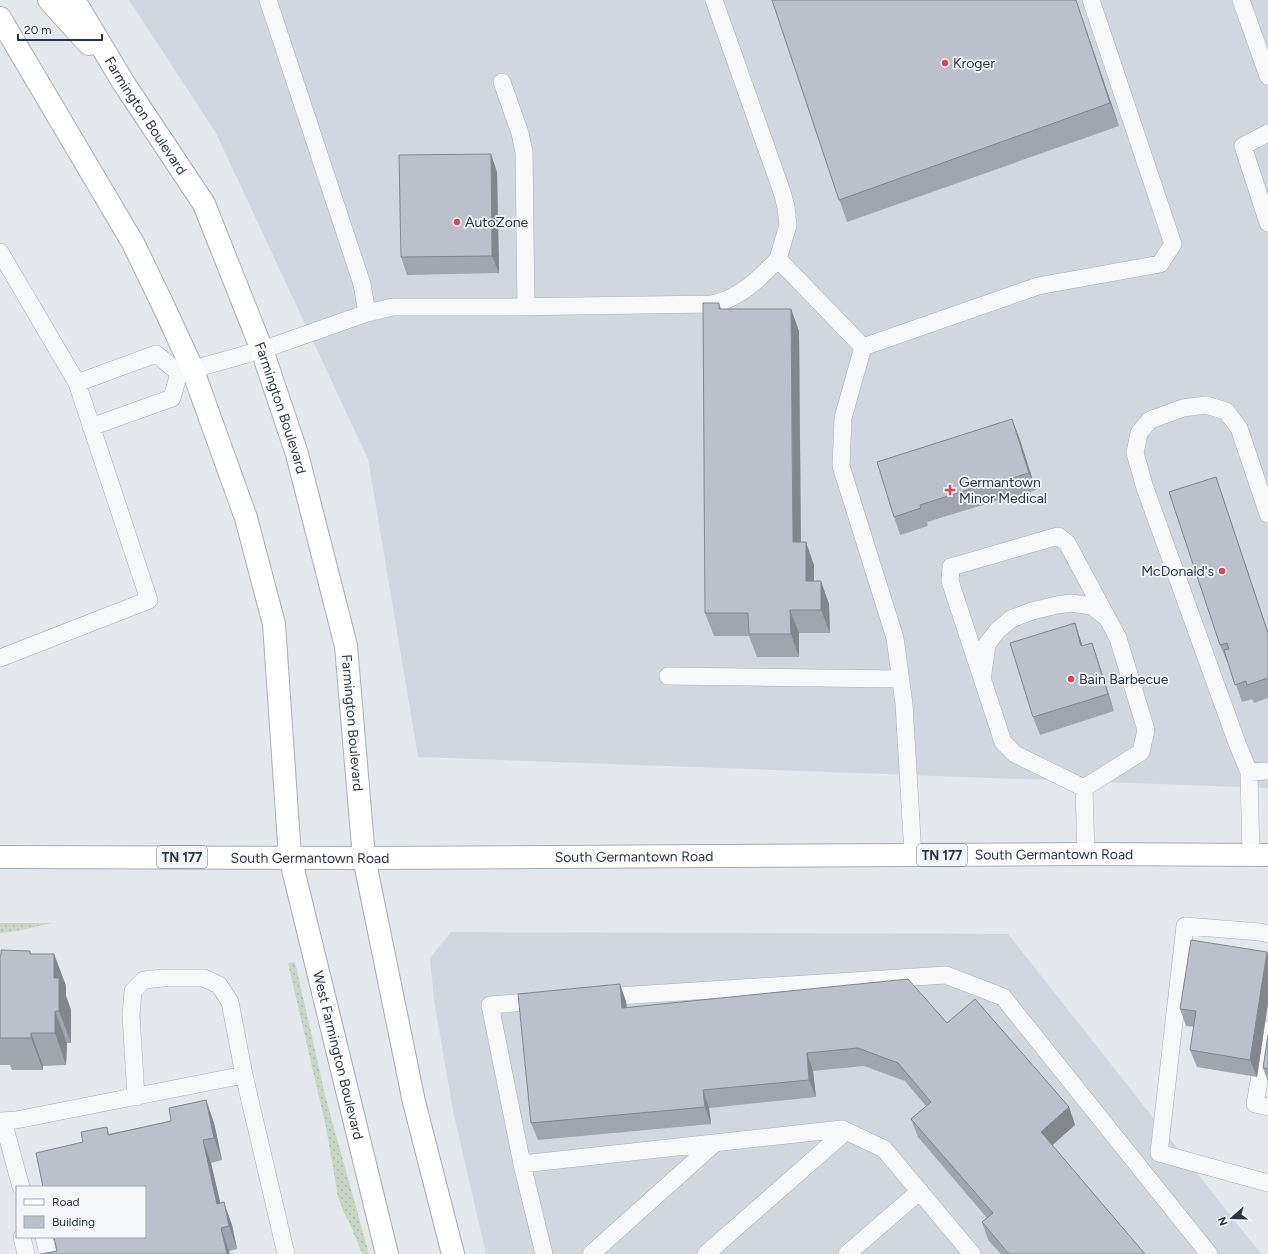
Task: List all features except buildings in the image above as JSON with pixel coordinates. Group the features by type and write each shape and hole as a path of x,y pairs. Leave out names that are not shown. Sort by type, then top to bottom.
{"main road":[{"path":"49,0 123,82"},
{"name":"Farmington Boulevard","path":"74,0 123,82 204,204 262,350 297,454 346,646 364,858"},
{"path":"0,18 133,243 169,318 185,371 246,518 274,624 290,857"},
{"name":"South Germantown Road","path":"0,857 364,858 1086,854 1259,855"},
{"name":"West Farmington Boulevard","path":"290,857 387,1254"},
{"path":"364,858 414,1102 453,1254"}],"lane":[{"path":"268,0 362,284 366,312"},
{"path":"77,383 156,354 185,371 262,350 366,312 393,307 526,307 710,304 726,300 747,288 761,277 778,259 788,225 786,207 714,0"},
{"path":"863,347 1038,286 1160,264 1173,244 1091,0"},
{"path":"1241,0 1268,76"},
{"path":"502,82 520,133 524,152 526,307"},
{"path":"1268,133 1244,146 1268,223"},
{"path":"0,252 77,383 149,600 0,658"},
{"path":"778,259 863,347"},
{"path":"863,347 843,418 841,466 895,638 904,704 913,855"},
{"path":"91,427 172,398 185,371"},
{"path":"1259,855 1249,772 1237,743 1146,488 1135,453 1139,433 1150,420 1183,408 1206,405 1226,411 1239,428 1268,514"},
{"path":"1058,536 1067,543 1118,638 1146,730 1141,752 1084,788 1015,754 1003,742 950,581 951,567 1058,536"},
{"path":"982,678 988,644 998,630 1011,619 1032,611 1070,603 1092,606 1108,618"},
{"path":"668,676 901,679"},
{"path":"1249,772 1268,771"},
{"path":"1084,788 1086,854"},
{"path":"1268,934 1260,932 1186,926 1159,1153 1268,1183"},
{"path":"584,998 946,974 1003,997 1209,1254"},
{"path":"136,1097 131,1015 133,991 144,980 163,978 204,978 219,986 230,1002 244,1075 286,1254"},
{"path":"544,1254 522,1164 490,1005 553,1001"},
{"path":"1268,1030 1255,1104 1268,1107"},
{"path":"21,1186 2,1121 16,1120 244,1075"},
{"path":"522,1164 842,1129 884,1149 920,1191 968,1253"},
{"path":"706,1254 846,1131"},
{"path":"591,1254 715,1143"},
{"path":"847,1254 920,1191"},
{"path":"22,1238 26,1254"},
{"path":"44,1238 48,1254"}],"shaded area":[{"path":"129,0 1268,0 1268,788 418,757 368,459 216,133"},
{"path":"451,932 1008,934 1261,1254 486,1254 453,1111 434,1000 430,958"}],"green space":[{"path":"0,923 52,923 17,931 0,933"},
{"path":"295,962 326,1099 369,1254 362,1254 338,1197 326,1127 288,963"}],"place":[{"name":"Kroger","path":"945,63"},
{"name":"AutoZone","path":"457,222"},
{"name":"Germantown Minor Medical","path":"950,490"},
{"name":"McDonald's","path":"1222,571"},
{"name":"Bain Barbecue","path":"1071,679"}]}
